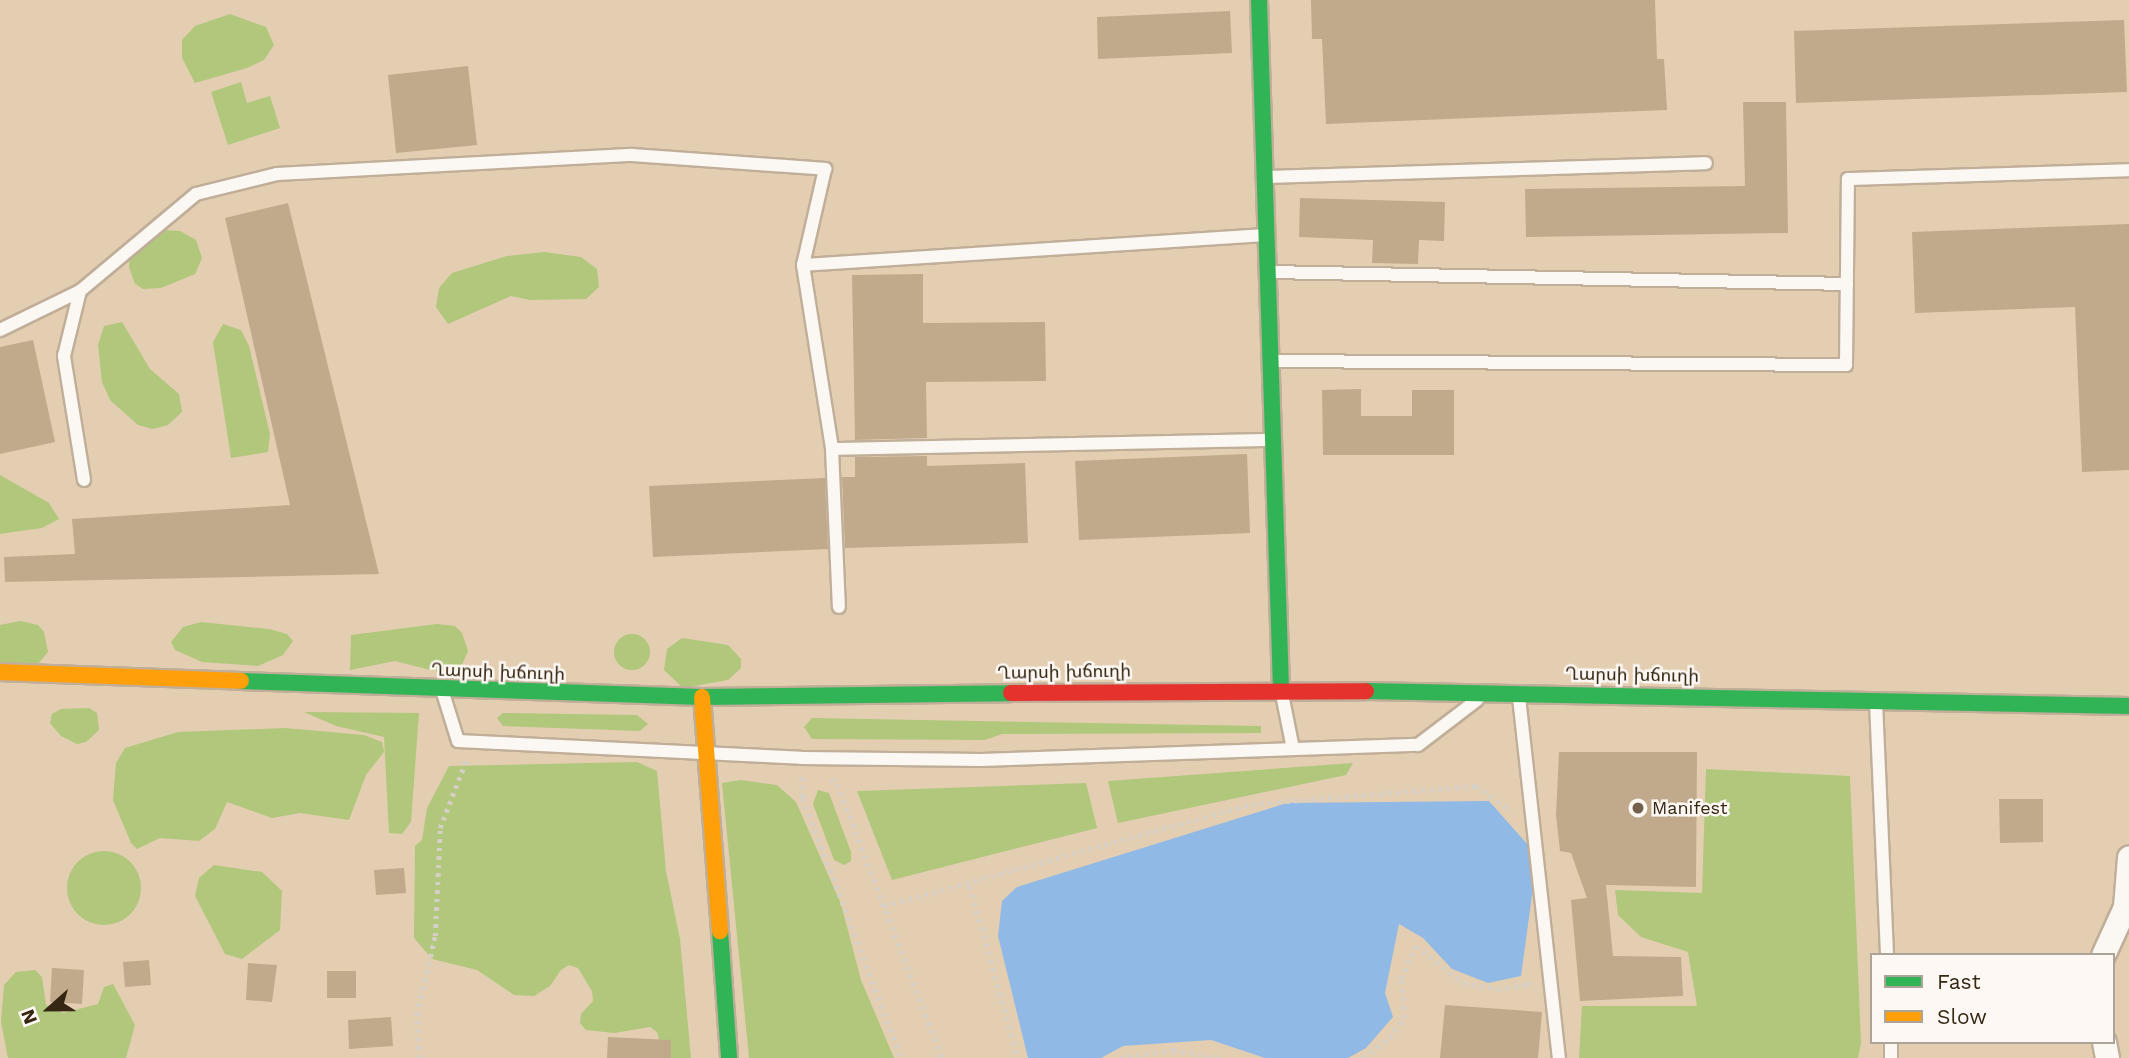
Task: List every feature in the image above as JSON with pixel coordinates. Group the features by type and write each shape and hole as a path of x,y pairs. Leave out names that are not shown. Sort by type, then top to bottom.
{"main road":[{"path":"1259,0 1281,689"},
{"name":"Ղարսի խճուղի","path":"0,672 442,690 702,697 1281,689 1876,698 2129,706"},
{"path":"702,697 729,1058"}],"street":[{"path":"2104,953 2125,907 2129,857"}],"lane":[{"path":"0,330 80,291 196,194 277,174 632,155 825,169 803,265 832,449 839,607"},
{"path":"1265,177 1706,163"},
{"path":"1271,360 1846,365 1849,179 2129,170"},
{"path":"803,265 1267,235"},
{"path":"1268,272 1847,284"},
{"path":"80,291 64,356 84,480"},
{"path":"832,449 1274,440"},
{"path":"1281,689 1293,749"},
{"path":"442,690 458,741 801,758 981,760 1418,745 1487,692"},
{"path":"1519,693 1559,1058"},
{"path":"1876,698 1887,953"}],"path":[{"path":"419,1058 417,1015 435,936 439,828 471,741"},
{"path":"801,758 837,784 942,1058"},
{"path":"801,758 803,798 901,1058"},
{"path":"884,906 970,886 1002,872 1252,804 1476,786 1516,813"},
{"path":"970,886 1018,1058"},
{"path":"1363,1058 1389,1038 1404,1018 1401,979 1416,946 1463,983 1497,989 1528,985 1531,971"},
{"path":"1120,1058 1173,1050 1219,1058"}],"green space":[{"path":"230,14 266,27 274,45 264,60 247,68 195,83 182,58 182,40 195,26"},
{"path":"241,82 247,103 270,96 280,128 228,145 211,92"},
{"path":"160,230 180,231 196,240 202,258 195,274 161,288 143,289 135,284 129,267 130,248"},
{"path":"544,252 581,257 597,269 599,287 586,299 530,300 511,296 448,324 436,307 439,288 452,273 507,256"},
{"path":"122,322 150,369 179,394 182,412 168,425 153,429 138,425 110,400 102,382 98,345 104,326"},
{"path":"223,324 241,330 249,346 270,434 268,452 231,458 213,342"},
{"path":"0,475 49,503 59,519 42,528 0,534"},
{"path":"20,621 38,625 44,632 48,652 37,665 0,667 0,625"},
{"path":"201,622 269,629 287,634 293,641 283,655 258,666 202,662 175,650 171,642 183,627"},
{"path":"437,624 455,626 462,633 468,651 461,667 443,673 395,661 350,670 351,635"},
{"path":"632,634 644,640 650,652 644,664 632,670 620,664 614,652 620,640"},
{"path":"682,638 728,645 741,659 741,668 728,680 683,688 664,670 667,649"},
{"path":"89,708 97,713 99,730 86,742 77,744 61,736 50,723 52,714 61,709"},
{"path":"304,712 419,713 411,822 402,834 389,833 384,737 336,726"},
{"path":"503,713 637,715 648,724 640,731 503,726 497,718"},
{"path":"812,718 1261,726 1261,733 1002,734 985,740 812,739 804,727"},
{"path":"285,728 364,735 382,742 384,752 366,775 349,820 300,813 272,818 227,802 215,829 199,841 160,838 137,849 131,843 113,800 116,763 125,748 178,732"},
{"path":"637,762 657,771 666,871 680,939 691,1058 663,1058 657,1032 650,1027 614,1033 586,1030 580,1023 581,1014 593,1001 592,991 578,968 569,965 561,970 550,986 534,996 514,995 477,970 432,959 414,938 415,846 422,840 427,808 449,766"},
{"path":"1353,763 1346,775 1118,823 1108,781"},
{"path":"1706,769 1850,776 1861,1043 1858,1058 1579,1058 1582,1006 1697,1006 1688,952 1641,937 1618,915 1615,890 1702,893"},
{"path":"741,780 777,785 796,802 841,904 861,980 894,1058 749,1058 722,783"},
{"path":"1086,783 1097,828 892,880 857,791"},
{"path":"818,790 829,793 851,852 851,861 844,865 834,860 813,804"},
{"path":"97,851 111,851 125,857 135,867 141,888 139,902 125,919 111,925 97,925 83,919 73,909 67,895 67,881 73,867 83,857"},
{"path":"214,865 262,872 282,891 280,930 242,959 225,954 195,896 199,878"},
{"path":"35,970 42,977 46,1005 63,1013 98,1004 104,987 113,984 135,1025 126,1058 8,1058 1,1022 4,985 16,972"}],"water":[{"path":"1489,801 1528,845 1533,888 1521,976 1488,983 1452,969 1423,938 1399,924 1385,993 1393,1017 1366,1048 1348,1058 1265,1058 1211,1040 1123,1046 1101,1058 1028,1058 998,936 1002,901 1017,887 1287,803"}],"building":[{"path":"1311,0 1655,0 1657,59 1664,59 1667,110 1326,124 1322,39 1312,39"},
{"path":"1230,11 1232,53 1098,59 1097,17"},
{"path":"2124,20 2127,92 1796,103 1794,31"},
{"path":"468,66 477,145 396,153 388,75"},
{"path":"1743,102 1786,102 1788,233 1526,237 1525,189 1745,186"},
{"path":"1300,198 1445,202 1444,241 1419,240 1418,264 1372,263 1373,240 1299,237"},
{"path":"288,203 379,574 5,582 4,557 75,554 72,519 290,505 225,218"},
{"path":"2129,224 2129,470 2082,472 2075,307 1915,313 1912,232"},
{"path":"923,274 923,323 1045,322 1046,381 926,382 927,438 855,440 852,275"},
{"path":"33,340 55,442 0,454 0,347"},
{"path":"1361,389 1361,416 1412,416 1412,390 1454,390 1454,455 1323,455 1322,390"},
{"path":"1247,454 1250,533 1079,540 1075,461"},
{"path":"927,456 927,466 1025,463 1028,543 845,548 842,477 855,477 855,457"},
{"path":"825,478 828,549 653,557 649,486"},
{"name":"Manifest","path":"1559,752 1697,752 1696,887 1606,885 1613,956 1681,957 1683,996 1580,1001 1571,900 1587,898 1571,853 1560,851 1556,815"},
{"path":"1999,799 2043,799 2043,842 2000,843"},
{"path":"404,868 406,893 376,895 374,870"},
{"path":"149,960 151,985 125,987 123,962"},
{"path":"248,963 277,965 272,1002 246,1000"},
{"path":"52,968 84,970 82,1004 50,1002"},
{"path":"327,971 356,971 356,998 327,998"},
{"path":"1445,1005 1542,1012 1538,1058 1440,1058"},
{"path":"391,1017 393,1046 349,1049 348,1020"},
{"path":"608,1037 671,1040 671,1058 607,1058"}],"traffic: fast":[{"path":"1259,0 1281,689"},
{"path":"241,681 702,697 1011,693"},
{"path":"1366,691 2129,706"},
{"path":"720,931 729,1058"}],"traffic: slow":[{"path":"0,672 241,681"},
{"path":"702,697 720,931"}],"traffic: jam":[{"path":"1011,693 1366,691"}],"place":[{"name":"Manifest","path":"1638,808"}]}
